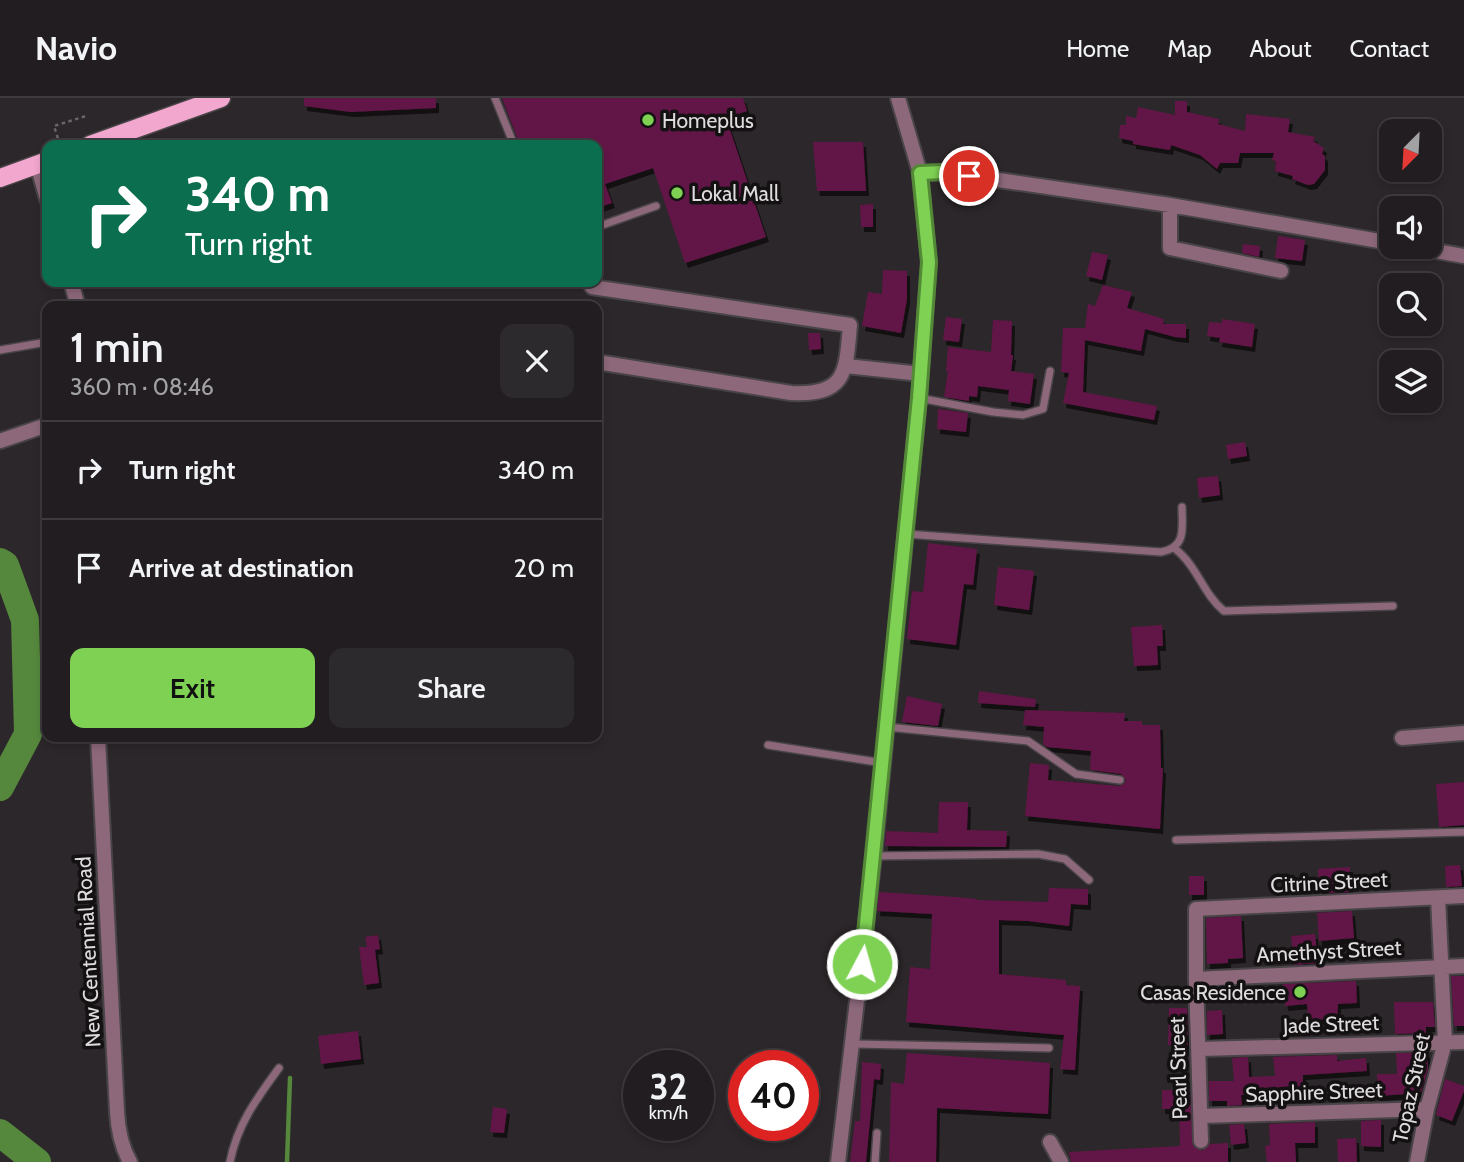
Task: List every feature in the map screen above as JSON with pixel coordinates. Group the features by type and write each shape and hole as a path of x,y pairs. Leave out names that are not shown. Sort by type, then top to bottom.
{"main road":[{"path":"104,140 221,98"},
{"path":"0,178 42,163"}],"street":[{"path":"838,1162 884,763 919,398 929,262 920,173 898,98"},
{"path":"920,173 944,172 1170,205 1379,241"},
{"path":"1170,205 1170,248 1281,271"},
{"path":"1442,252 1464,256"},
{"path":"592,287 850,325 846,366 837,382 817,393 805,394 602,363"},
{"path":"846,366 921,374"},
{"path":"0,442 42,427"},
{"path":"1402,738 1464,733"},
{"name":"New Centennial Road","path":"98,742 118,1133 130,1162"},
{"name":"Citrine Street","path":"1196,909 1464,897"},
{"name":"Topaz Street","path":"1416,1162 1445,1042 1438,898"},
{"name":"Pearl Street","path":"1196,909 1201,1141"},
{"name":"Amethyst Street","path":"1196,979 1464,966"},
{"name":"Jade Street","path":"1200,1049 1464,1042"},
{"name":"Sapphire Street","path":"1202,1116 1427,1109"},
{"path":"1050,1142 1061,1162"}],"lane":[{"path":"495,98 512,140"},
{"path":"602,225 656,206"},
{"path":"0,350 42,343"},
{"path":"919,398 1023,415 1043,409 1050,371"},
{"path":"906,534 1161,552 1174,548 1181,536 1182,507"},
{"path":"1174,548 1188,561 1213,602 1224,611 1393,606"},
{"path":"887,727 1028,741 1076,774 1120,780"},
{"path":"768,745 884,763"},
{"path":"1176,840 1464,832"},
{"path":"874,856 1049,855 1065,859 1089,880"},
{"path":"853,1044 1049,1048"},
{"path":"230,1162 233,1143 244,1118 279,1068"},
{"path":"875,1162 877,1133"}],"path":[{"path":"58,140 54,126 86,116"}],"building":[{"path":"304,98 436,98 436,108 351,112 304,106"},
{"name":"Lokal Mall","path":"502,98 743,98 747,111 726,118 766,237 685,263 653,168 605,184 612,203 602,206 602,140 518,140"},
{"path":"1175,101 1187,101 1187,112 1219,119 1218,124 1245,131 1246,114 1290,119 1288,132 1315,137 1313,141 1324,148 1322,154 1325,156 1325,170 1314,184 1308,185 1292,179 1293,176 1275,171 1276,161 1272,160 1274,153 1240,153 1238,163 1220,163 1217,169 1200,155 1171,145 1170,150 1133,144 1133,141 1119,138 1120,125 1126,125 1126,116 1136,118 1138,107 1175,115"},
{"path":"813,142 863,142 866,191 817,191"},
{"path":"873,204 873,227 861,227 860,205"},
{"path":"1278,236 1305,240 1302,261 1275,258"},
{"path":"1243,244 1260,246 1259,257 1242,253"},
{"path":"1092,252 1108,255 1102,280 1086,276"},
{"path":"883,270 907,271 907,299 901,333 862,326 868,292 882,294"},
{"path":"1103,285 1132,292 1127,308 1164,319 1163,324 1186,324 1186,338 1145,329 1141,351 1085,340 1083,392 1157,406 1154,420 1063,403 1069,373 1061,372 1063,328 1085,328 1088,304 1095,306"},
{"path":"946,317 962,319 959,342 943,340"},
{"path":"1222,319 1255,324 1252,347 1219,342 1220,338 1207,336 1209,322 1222,323"},
{"path":"993,320 1012,321 1011,371 1034,374 1030,404 1008,401 1009,390 978,386 977,397 969,396 969,401 944,397 948,347 991,352"},
{"path":"808,333 820,333 821,349 809,350"},
{"path":"938,409 968,413 966,432 937,429"},
{"path":"1245,442 1247,456 1228,459 1226,445"},
{"path":"1218,476 1220,495 1199,498 1197,478"},
{"path":"928,543 977,549 973,585 964,584 956,645 907,639 912,591 923,592"},
{"path":"998,567 1034,571 1029,610 994,605"},
{"path":"1162,625 1163,646 1157,646 1158,665 1134,666 1131,627"},
{"path":"979,691 1036,699 1035,707 978,703"},
{"path":"907,696 942,704 938,726 902,722"},
{"path":"1025,710 1125,713 1124,721 1160,725 1163,768 1160,829 1025,816 1030,763 1049,765 1048,780 1119,786 1126,780 1121,774 1090,770 1091,751 1047,747 1043,744 1044,727 1023,725"},
{"path":"1464,782 1464,825 1439,827 1436,784"},
{"path":"939,802 968,802 967,830 1007,831 1006,847 885,846 886,831 938,833"},
{"path":"1460,865 1462,886 1446,887 1445,866"},
{"path":"1350,867 1350,892 1319,893 1318,869"},
{"path":"1189,876 1204,876 1204,895 1189,895"},
{"path":"1049,888 1088,889 1088,905 1071,904 1069,926 999,920 999,974 1066,980 1066,985 1080,986 1075,1070 1060,1069 1064,1035 906,1022 910,967 930,969 932,914 877,911 879,892 977,900 1048,902"},
{"path":"1352,911 1354,938 1319,941 1317,913"},
{"path":"1241,916 1243,958 1228,959 1228,963 1207,964 1206,918"},
{"path":"1315,934 1318,963 1294,965 1291,936"},
{"path":"378,935 380,949 375,950 379,983 364,985 359,947 367,947 365,937"},
{"path":"1451,976 1464,976 1464,1026 1454,1026"},
{"path":"1356,981 1357,1003 1338,1004 1337,1020 1308,1019 1307,1004 1285,1006 1283,984"},
{"path":"1394,1002 1433,1002 1435,1027 1426,1027 1426,1033 1395,1034"},
{"path":"1169,1008 1187,1008 1188,1045 1168,1045"},
{"path":"1222,1010 1223,1034 1207,1035 1207,1011"},
{"path":"358,1031 361,1059 321,1064 318,1036"},
{"path":"907,1053 1050,1063 1048,1114 937,1108 936,1162 889,1162 891,1082 904,1084"},
{"path":"1396,1053 1427,1053 1428,1069 1421,1093 1378,1096 1377,1074 1397,1074"},
{"path":"1337,1055 1337,1061 1366,1058 1367,1071 1303,1075 1303,1093 1241,1095 1242,1105 1227,1106 1227,1101 1209,1101 1209,1081 1234,1081 1232,1058 1248,1057 1249,1077 1275,1076 1273,1057"},
{"path":"862,1062 881,1064 880,1080 874,1079 866,1162 850,1162 855,1121 860,1121"},
{"path":"1445,1079 1464,1086 1452,1121 1436,1115"},
{"path":"1162,1090 1190,1090 1193,1145 1202,1151 1210,1144 1228,1143 1228,1162 1071,1162 1069,1152 1180,1146 1179,1109 1162,1109"},
{"path":"493,1107 507,1109 504,1133 490,1132"},
{"path":"1381,1120 1381,1147 1361,1146 1361,1121"},
{"path":"1315,1122 1315,1143 1295,1143 1296,1162 1267,1162 1265,1146 1270,1145 1269,1124"},
{"path":"1244,1124 1246,1143 1231,1145 1229,1125"},
{"path":"1356,1138 1357,1162 1338,1162 1337,1139"}],"waterway":[{"path":"0,562 5,565 25,620 28,734 0,787"},
{"path":"287,1162 290,1078"},
{"path":"0,1133 37,1162"}],"place":[{"name":"Homeplus","path":"648,120"},
{"name":"Lokal Mall","path":"677,193"},
{"name":"Casas Residence","path":"1300,992"}],"route":[{"path":"862,964 919,398 929,262 920,173 944,172 969,176"}]}
